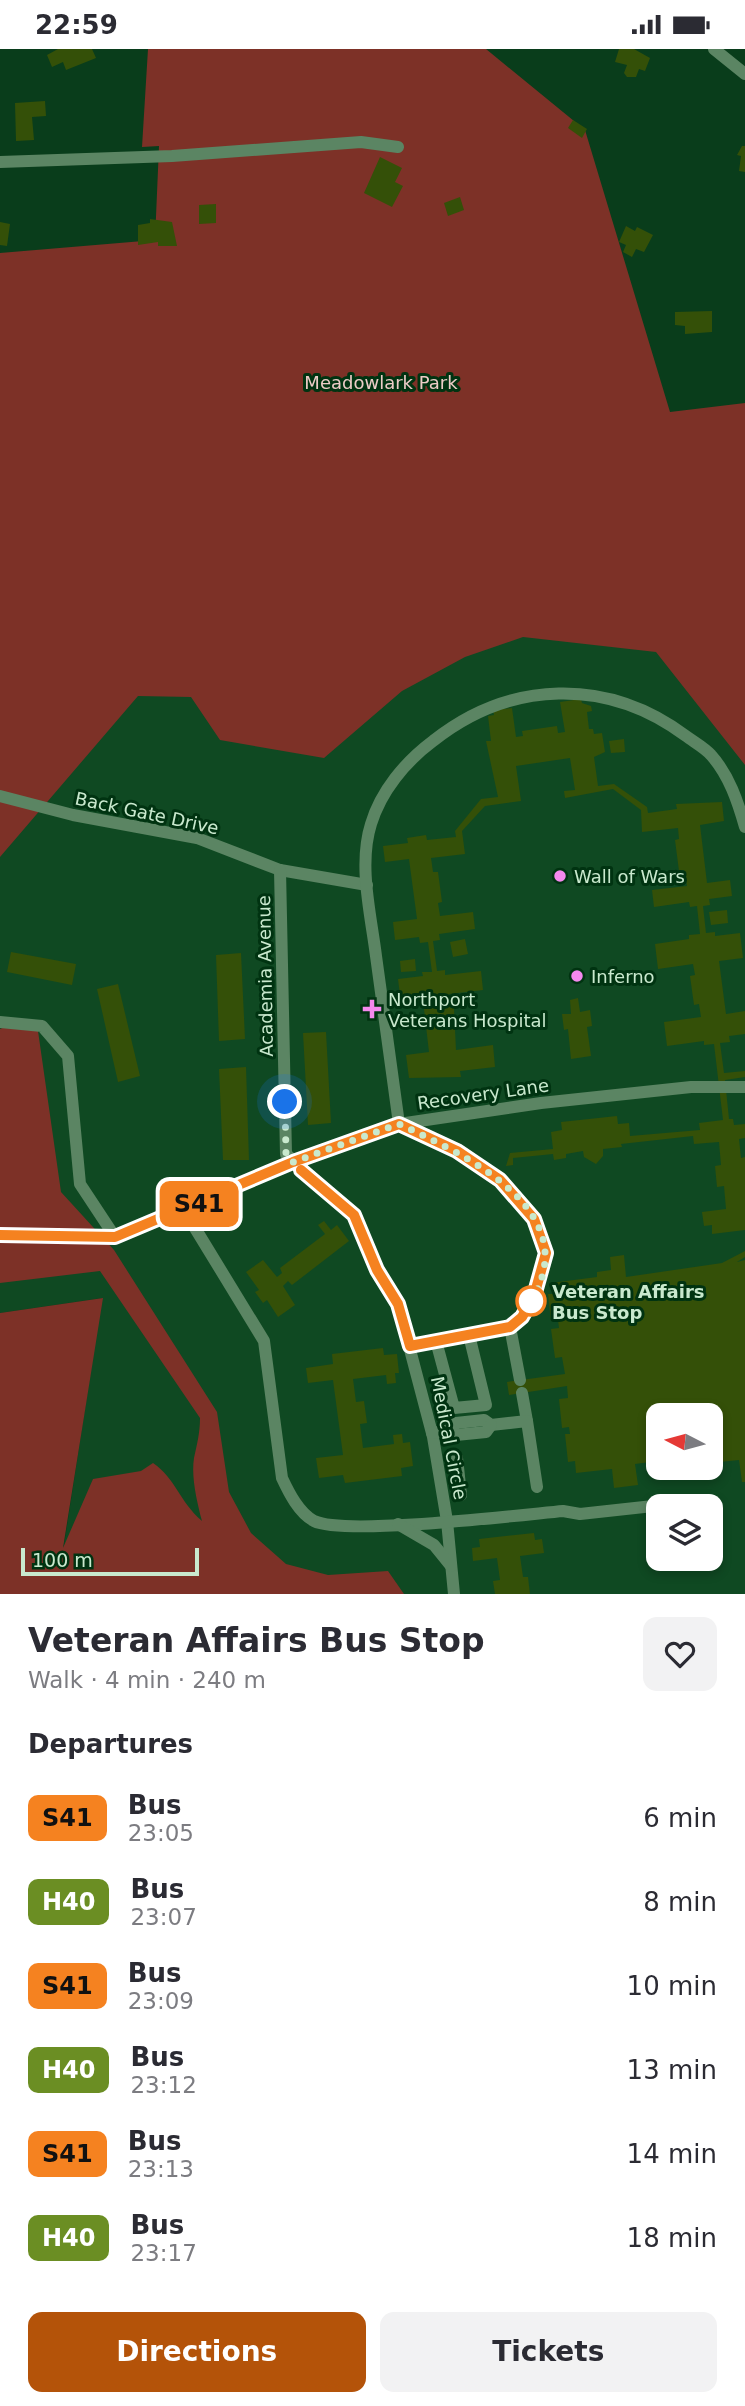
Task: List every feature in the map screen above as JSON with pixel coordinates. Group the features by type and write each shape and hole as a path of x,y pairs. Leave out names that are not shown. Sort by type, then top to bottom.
{"street":[{"path":"714,49 745,74"},
{"path":"0,162 172,156 360,142 398,147"},
{"path":"410,1346 510,1327 522,1317 534,1296 546,1253 539,1229 525,1205 500,1180 457,1151 399,1124 367,885 371,824 387,788 418,752 461,719 501,702 544,695 587,694 631,704 671,725 712,756 737,797 745,827"},
{"name":"Back Gate Drive","path":"0,796 73,815 197,838 280,870 367,885"},
{"name":"Academia Avenue","path":"280,870 286,1154 293,1162"},
{"path":"0,1022 43,1026 68,1056 80,1184 115,1237"},
{"name":"Recovery Lane","path":"115,1237 293,1162 399,1124 541,1103 710,1086 741,1087"},
{"name":"Medical Circle","path":"293,1162 354,1215 377,1270 398,1304 432,1433 447,1521 454,1594"},
{"path":"184,1210 264,1341 282,1478 291,1497 314,1521 355,1526 563,1511 580,1514 646,1507"},
{"path":"0,1235 115,1237"},
{"path":"510,1327 537,1487"},
{"path":"436,1341 454,1408 486,1405 468,1335"},
{"path":"432,1433 451,1430 456,1435 486,1432 491,1425 527,1421"},
{"path":"457,1458 461,1495"},
{"path":"398,1524 434,1545 451,1566"}],"shaded area":[{"name":"Northport Veterans Hospital","path":"661,621 745,680 745,1594 109,1594 63,1552 102,1298 0,1313 0,720 389,652"}],"green space":[{"name":"Meadowlark Park","path":"148,49 486,49 585,130 670,412 745,403 745,765 656,652 523,637 465,657 402,691 324,758 220,740 191,697 138,696 0,857 0,253 155,240 159,146 142,147"},
{"path":"21,1020 38,1031 61,1192 114,1250 217,1412 229,1492 251,1533 286,1564 328,1575 388,1571 404,1594 0,1594 0,1313 103,1298 63,1548 93,1479 141,1471 153,1463 167,1476 202,1521 193,1473 200,1418 100,1271 0,1283 0,1029"}],"building":[{"path":"58,49 92,49 96,58 66,70 63,62 52,67 47,55"},
{"path":"619,49 634,49 650,58 645,71 639,69 636,77 627,77 624,73 627,65 615,62"},
{"path":"45,101 46,116 32,117 34,140 16,141 15,103"},
{"path":"573,120 587,129 582,138 568,128"},
{"path":"742,146 745,146 745,172 739,171 741,156 737,155"},
{"path":"380,157 402,168 395,182 403,186 392,207 364,193"},
{"path":"460,197 464,210 448,216 444,203"},
{"path":"216,204 216,223 199,224 199,205"},
{"path":"150,219 172,222 177,246 158,246 158,242 138,245 138,225 150,223"},
{"path":"0,222 10,224 7,246 0,245"},
{"path":"626,226 635,231 637,227 653,235 644,252 636,249 632,257 623,252 626,245 619,242"},
{"path":"712,311 712,332 685,334 685,326 675,325 675,312"},
{"path":"581,699 582,703 591,706 592,711 587,712 589,729 593,729 594,734 602,733 605,752 594,757 598,786 614,784 647,807 648,813 677,809 676,804 722,802 724,821 700,825 707,883 730,880 732,896 709,899 710,905 703,906 706,933 715,932 715,936 740,933 743,958 719,961 726,1014 745,1011 745,1034 729,1036 730,1042 720,1043 724,1073 745,1071 745,1077 725,1080 729,1119 733,1119 734,1125 745,1124 745,1138 739,1139 741,1158 745,1157 745,1230 712,1234 712,1225 704,1226 702,1212 726,1209 724,1186 717,1187 715,1166 721,1165 719,1142 694,1144 693,1136 621,1144 622,1147 603,1149 603,1156 596,1164 584,1157 583,1151 566,1154 566,1158 554,1160 553,1154 513,1158 513,1165 506,1166 510,1153 553,1149 551,1132 562,1130 561,1122 617,1116 618,1124 629,1123 630,1136 700,1130 699,1123 723,1120 714,1044 704,1045 704,1041 667,1046 664,1022 701,1017 699,1004 694,1005 690,976 695,975 693,964 658,969 655,944 689,939 689,935 700,934 697,906 690,907 689,902 654,907 652,890 687,886 684,870 679,871 675,840 679,839 678,828 642,832 641,810 613,789 565,798 564,791 575,790 570,758 516,766 521,801 485,806 462,831 465,854 431,858 433,872 438,872 442,902 438,903 440,916 473,912 475,929 439,934 440,940 433,941 437,971 445,970 445,975 481,971 483,990 449,994 450,1008 454,1008 456,1050 493,1045 495,1067 460,1071 461,1077 409,1078 406,1055 429,1052 423,1000 401,1003 398,979 423,976 422,972 432,972 428,942 420,943 419,937 395,940 393,922 417,919 409,859 385,862 383,846 408,843 407,838 426,835 427,840 456,837 455,831 481,799 498,797 486,741 491,741 488,716 494,715 493,710 512,708 516,737 523,736 522,731 557,726 558,733 565,732 560,702"},
{"path":"624,739 625,752 611,753 609,741"},
{"path":"727,910 728,923 711,925 709,912"},
{"path":"465,939 468,954 453,957 450,942"},
{"path":"11,952 76,964 72,985 7,972"},
{"path":"241,953 245,1039 219,1041 216,955"},
{"path":"415,959 416,971 401,972 400,961"},
{"path":"118,984 140,1076 118,1082 97,989"},
{"path":"578,998 580,1012 590,1010 592,1026 587,1027 591,1056 571,1059 568,1029 564,1030 562,1014 571,1014 570,1000"},
{"path":"326,1032 331,1123 308,1125 303,1033"},
{"path":"246,1067 249,1160 223,1160 219,1069"},
{"path":"324,1221 331,1230 337,1225 349,1241 292,1285 288,1281 283,1286 295,1305 278,1317 267,1300 263,1303 255,1292 259,1290 246,1272 263,1260 277,1277 282,1273 280,1268 325,1234 318,1225"},
{"path":"745,1251 745,1257 737,1262 745,1260 745,1482 742,1482 739,1460 723,1462 723,1403 646,1403 646,1463 635,1464 638,1485 614,1488 612,1469 576,1473 575,1461 568,1462 565,1434 570,1434 569,1427 562,1428 559,1399 568,1398 567,1386 509,1395 507,1382 565,1374 562,1357 555,1358 551,1329 559,1328 558,1320 551,1321 548,1294 552,1294 551,1283 597,1277 597,1272 611,1270 610,1257 624,1255 626,1277 722,1263"},
{"path":"383,1348 384,1355 397,1354 399,1373 395,1373 396,1383 387,1384 386,1375 353,1379 356,1402 364,1401 367,1423 360,1424 363,1448 394,1444 393,1435 402,1434 403,1443 410,1442 413,1466 401,1468 402,1476 345,1483 343,1475 319,1478 316,1458 343,1455 333,1380 308,1383 306,1368 333,1364 332,1354"},
{"path":"534,1533 535,1540 542,1539 544,1553 520,1556 523,1577 528,1577 530,1594 495,1594 493,1581 500,1580 497,1558 473,1561 472,1548 480,1547 479,1539"}],"bus line":[{"name":"S41","path":"0,1235 115,1237 293,1162 399,1124 457,1151 500,1180 525,1205 534,1219 546,1253 534,1296 522,1317 510,1327 410,1346 398,1304 377,1270 354,1215 301,1170"}],"place":[{"name":"Wall of Wars","path":"560,876"},
{"name":"Inferno","path":"577,976"},
{"name":"Northport Veterans Hospital","path":"372,1009"},
{"name":"Veteran Affairs Bus Stop","path":"531,1301"}],"route":[{"path":"285,1102 286,1154 293,1162 399,1124 457,1151 500,1180 525,1205 534,1219 546,1253 531,1301"}]}
